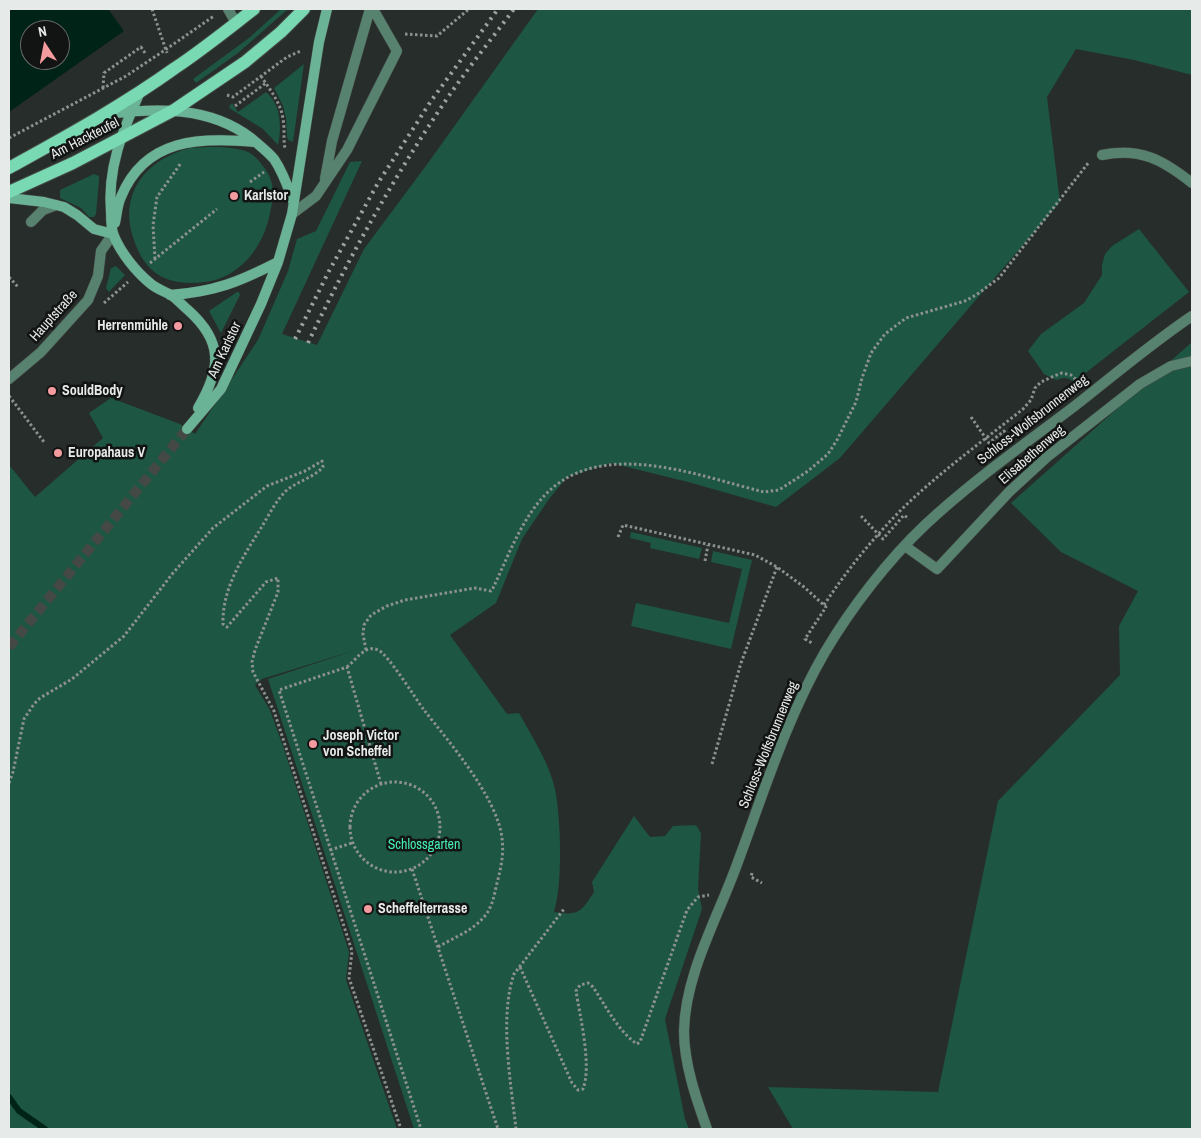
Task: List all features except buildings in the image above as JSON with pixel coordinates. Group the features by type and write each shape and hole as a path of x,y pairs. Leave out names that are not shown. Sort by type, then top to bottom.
{"main road":[{"name":"Am Hackteufel","path":"9,168 140,92 176,68 254,9"},
{"name":"Am Hackteufel","path":"9,192 72,163 174,110 246,62 304,9"},
{"name":"Am Karlstor","path":"140,92 131,111 112,167 110,203 113,234 138,272 155,287 170,295 195,317 207,330 212,341 215,353 215,372 208,391 187,429 221,390 261,304 278,262 292,214 319,42 327,9"},
{"path":"105,114 174,110 204,114 223,121 256,142 274,160 294,202"},
{"path":"9,198 56,205 69,210 94,229 113,234 120,198 136,172 156,153 170,147 195,141 229,140 256,142"},
{"path":"170,295 197,293 224,287 278,262"}],"street":[{"path":"228,9 236,23"},
{"path":"324,185 332,141 372,9"},
{"path":"292,214 316,196 347,150 397,51 372,9"},
{"path":"1102,154 1134,152 1146,155 1160,162 1192,184"},
{"path":"31,222 43,210 56,205"},
{"name":"Hauptstraße","path":"9,379 41,352 88,300 98,276 101,251 113,234"},
{"name":"Schloss-Wolfsbrunnenweg","path":"707,1129 688,1066 685,1046 685,1020 693,977 792,720 821,660 865,594 924,527 975,482 1192,316"},
{"name":"Elisabethenweg","path":"906,546 937,569 1010,492 1047,457 1140,384 1171,366 1192,361"}],"path":[{"path":"152,9 166,50"},
{"path":"419,35 437,36 469,9"},
{"path":"9,138 126,76 216,14"},
{"path":"103,88 104,73 111,67 141,47 145,53"},
{"path":"286,151 283,139 284,124 281,110 261,76 287,57 296,53"},
{"path":"235,106 266,83"},
{"path":"366,650 363,634 364,625 371,615 386,606 404,600 475,588 491,591 517,536 529,516 545,494 572,475 599,466 628,463 667,468 764,492 779,490 808,471 828,454 837,440 856,402 871,352 878,342 906,318 965,301 999,278 1089,162 1102,154"},
{"path":"155,259 153,225 157,197 181,163"},
{"path":"250,182 266,170"},
{"path":"9,279 18,287"},
{"path":"805,639 826,607 824,605 847,571 898,513 929,484 1023,409 1031,400 1034,388 1041,382 1062,373 1077,379"},
{"path":"9,396 44,442"},
{"path":"971,417 990,443 1004,431"},
{"path":"9,783 24,719 34,704 40,698 72,679 124,636 173,573 213,528 266,486 322,461 323,467 318,473 289,489 278,500 236,570 228,590 223,624 227,627 266,582 278,578 278,592 255,650 252,662 253,672 274,711 295,774 352,951 349,978 402,1129"},
{"path":"861,516 883,539 904,515"},
{"path":"618,537 622,525 755,555 777,567 804,586 824,605"},
{"path":"705,561 708,545"},
{"path":"712,764 741,663 777,567"},
{"path":"421,1129 279,690 347,667 366,650 375,649 385,655 421,707 457,751 490,803 502,836 502,862 487,914 475,926 438,947"},
{"path":"347,667 382,784"},
{"path":"395,782 413,785 427,795 437,810 441,827 437,845 427,860 412,869 395,873 378,869 363,859 352,843 350,827 353,810 363,795 370,789 382,784 395,782"},
{"path":"330,850 352,843"},
{"path":"412,869 498,1129"},
{"path":"754,870 751,877 762,883"},
{"path":"520,967 572,1083 578,1090 583,1089 586,1081 586,1057 576,991 580,985 588,983 593,987 622,1030 637,1044 640,1042 687,910 698,897 711,895 725,898"},
{"path":"516,1129 508,1043 508,1005 511,983 514,974 564,909"}],"green space":[{"path":"281,9 288,9 238,53 196,83 193,79 249,38"},
{"name":"Schlossgarten","path":"538,9 1192,9 1192,75 1134,60 1076,49 1047,97 1060,202 840,458 776,507 611,463 567,477 549,499 522,539 496,603 450,635 507,714 519,713 549,769 555,789 560,833 559,885 554,912 574,913 586,904 594,892 592,882 634,816 650,837 665,836 673,826 696,825 701,833 698,889 702,909 665,1019 685,1119 689,1129 414,1129 268,679 356,650 262,679 255,685 270,710 284,749 349,952 346,980 397,1129 9,1129 9,467 35,497 103,438 89,413 111,398 180,424 195,434 258,340 288,271 297,239 316,231 350,162 362,161 282,334 317,345 364,249"},
{"path":"304,64 293,142 288,140 283,106 274,88"},
{"path":"266,92 275,103 279,117 278,145 263,129 229,108 232,103 238,112"},
{"path":"190,148 228,148 250,153 266,170 273,190 267,225 256,248 248,258 229,274 218,279 192,283 169,280 151,269 138,250 130,221 130,206 134,192 140,180 149,169 161,160"},
{"path":"94,174 99,176 96,214 94,217 89,217 81,208 60,198 60,190"},
{"path":"1139,229 1189,292 1074,382 1065,378 1056,380 1044,374 1028,351 1041,334 1084,303 1102,275 1105,254 1112,246"},
{"path":"116,266 125,275 109,292 106,288 111,268"},
{"path":"237,292 240,295 221,333 209,311"},
{"path":"1192,342 1192,1129 793,1129 768,1087 938,1092 998,801 1120,675 1119,626 1138,591 1061,552 1011,503"},
{"path":"631,532 702,548 699,559 650,548 651,543 630,538"},
{"path":"713,551 752,560 731,649 631,626 636,603 729,623 742,569 711,562"}],"shaded area":[{"path":"9,9 108,9 124,31 70,69 70,20 20,20 20,70 69,70 9,112"}],"waterway":[{"path":"9,1097 19,1111 45,1129"}],"tunnel":[{"path":"9,647 187,429"}],"railway":[{"path":"295,339 329,271 378,183 431,101 498,9"},
{"path":"308,343 338,282 387,193 450,94 514,9"}],"place":[{"name":"Karlstor","path":"234,196"},
{"name":"Herrenmühle","path":"178,326"},
{"name":"SouldBody","path":"52,391"},
{"name":"Europahaus V","path":"58,453"},
{"name":"Joseph Victor von Scheffel","path":"313,744"},
{"name":"Scheffelterrasse","path":"368,909"}]}
